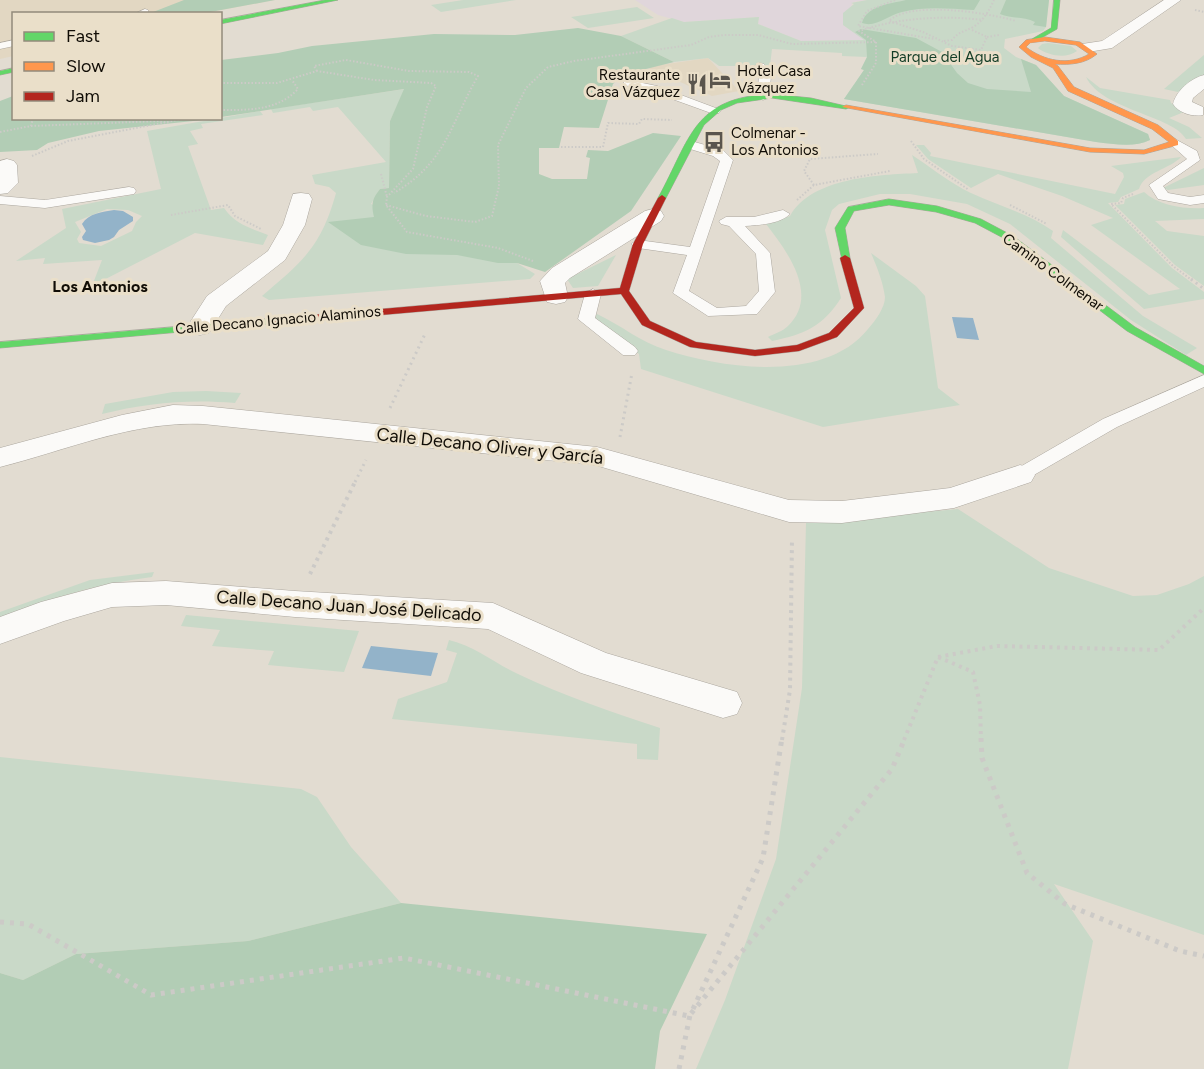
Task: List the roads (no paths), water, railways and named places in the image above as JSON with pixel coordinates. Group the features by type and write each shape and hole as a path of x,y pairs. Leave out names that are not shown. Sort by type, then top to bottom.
{"main road":[{"path":"222,16 304,0"},
{"path":"222,22 335,0"},
{"path":"624,291 638,244 703,121 721,106 740,100 792,97 1090,150 1128,153 1160,151 1175,143 1165,132 1102,105 1069,87 1053,64 1027,53 1022,47 1054,29 1057,0"},
{"path":"1069,0 1069,34 1084,50"},
{"path":"1034,40 1056,39 1084,50"},
{"path":"1034,56 1060,62 1084,50"},
{"path":"1060,71 1084,50"},
{"name":"Camino Colmenar","path":"624,291 646,323 694,345 755,353 799,348 833,335 859,308 848,272 840,228 851,209 889,202 947,212 978,221 1010,238 1131,329 1204,371"},
{"name":"Calle Decano Ignacio Alaminos","path":"0,345 624,291"}],"street":[{"path":"1084,50 1106,45 1173,0"},
{"path":"1196,111 1182,104 1184,96 1204,80"},
{"path":"0,188 7,183 7,165"},
{"path":"200,327 216,301 277,255 294,225 301,199"},
{"path":"556,297 552,281 561,273 653,216"},
{"name":"Calle Decano Oliver y García","path":"0,458 98,429 173,414 203,415 597,456 789,512 842,512 954,498 1020,475"},
{"name":"Calle Decano Juan José Delicado","path":"0,631 54,611 112,595 166,593 295,604 493,616 594,663 723,704"}],"lane":[{"path":"760,66 765,76 763,97"},
{"path":"628,83 653,88 715,110"},
{"path":"1175,143 1192,154 1194,160 1156,185 1163,196 1190,201 1204,199"},
{"path":"691,145 718,153 727,160 697,252 681,292 714,313 751,311 767,292 763,253 734,223"},
{"path":"0,200 45,204 129,191"},
{"path":"708,215 734,223 774,218 783,214"},
{"path":"638,244 697,252"},
{"path":"593,294 586,319 629,351"},
{"name":"Calle Decano Oliver y García","path":"1020,475 1110,423 1204,380"}],"water":[{"path":"114,210 123,211 133,217 133,221 109,240 95,243 83,240 82,237 86,231 82,224 88,217"},
{"path":"952,317 973,318 979,340 957,338"},
{"path":"371,646 438,653 431,676 362,668"}],"place":[{"name":"Hotel Casa Vázquez","path":"720,80"},
{"name":"Restaurante Casa Vázquez","path":"697,84"},
{"name":"Colmenar - Los Antonios","path":"714,142"}],"district":[{"name":"Los Antonios","path":"100,286"}],"park label":[{"name":"Parque del Agua","path":"945,57"}]}
